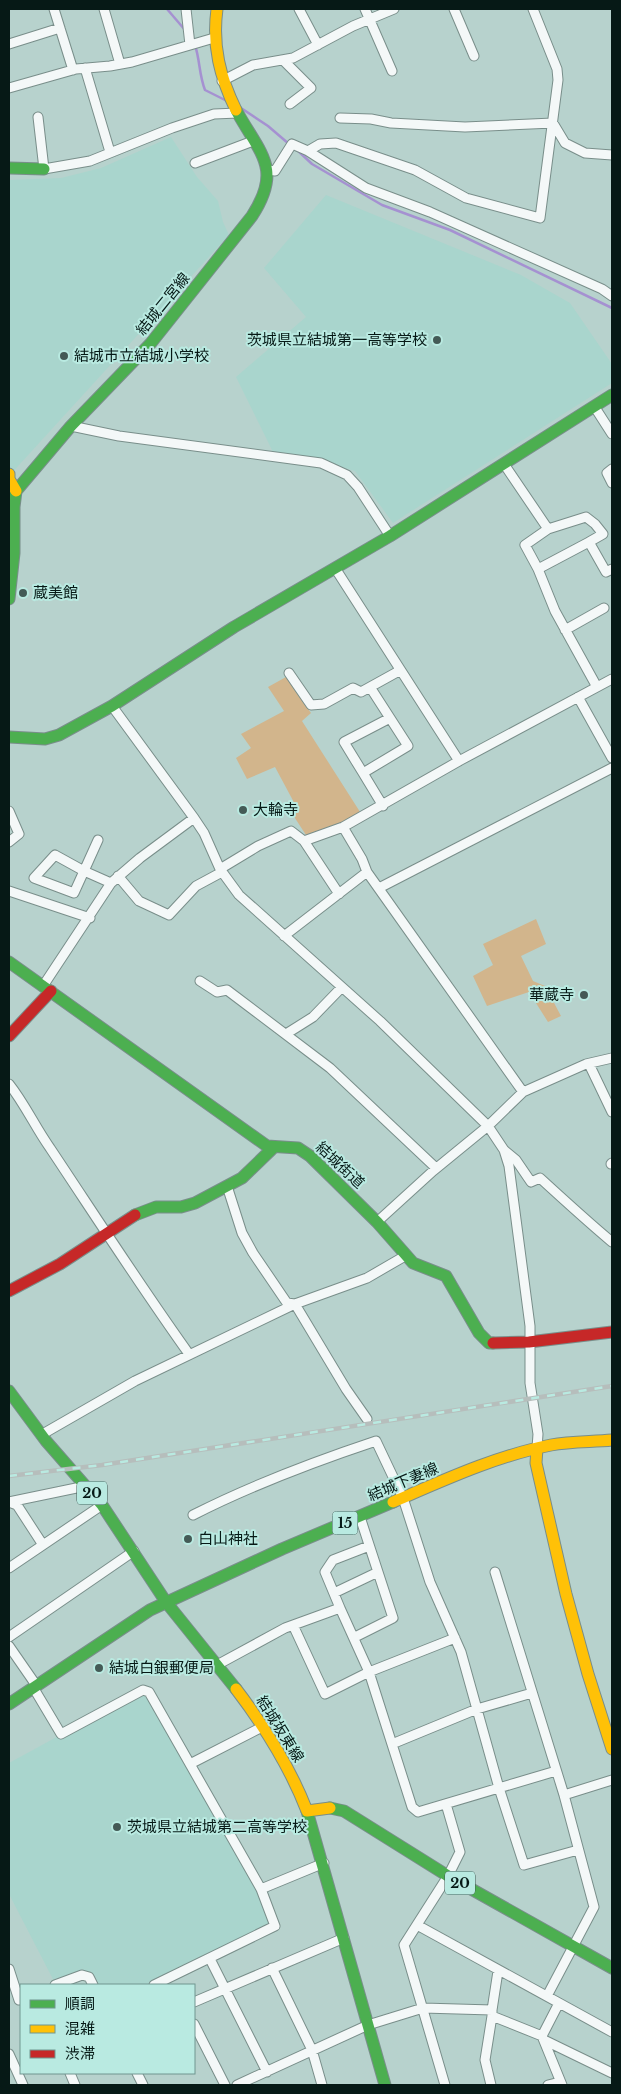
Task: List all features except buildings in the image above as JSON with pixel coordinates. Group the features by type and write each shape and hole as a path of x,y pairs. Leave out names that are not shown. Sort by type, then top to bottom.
{"main road":[{"path":"216,9 214,38 217,65 222,81 268,170"},
{"path":"9,168 44,169"},
{"name":"結城二宮線","path":"16,491 71,426 151,344 252,216 264,198 268,170"},
{"path":"9,737 45,740 52,738 112,706 234,627 390,536 612,395"},
{"path":"9,474 9,479 16,491 11,507 14,554 9,599"},
{"name":"結城街道","path":"9,962 267,1146 298,1148 305,1153 377,1222 405,1256 420,1267 446,1276 479,1332 489,1343 529,1342 612,1332"},
{"path":"9,1036 47,988"},
{"path":"9,1291 60,1264 106,1232 142,1211 156,1207 181,1208 195,1203 242,1178 274,1147"},
{"name":"結城坂東線","path":"9,1391 41,1435 102,1505 166,1602 264,1726 296,1783 324,1863 385,2085"},
{"name":"結城下妻線","path":"9,1704 144,1614 166,1602 403,1498 485,1464 537,1448 612,1440"},
{"path":"537,1448 536,1464 566,1594 588,1674 612,1748"},
{"name":"20","path":"307,1811 327,1807 344,1811 448,1876 573,1948 612,1968"}],"street":[{"path":"54,9 73,70"},
{"path":"104,9 120,64"},
{"path":"186,9 190,45"},
{"path":"299,9 318,45"},
{"path":"365,9 392,71"},
{"path":"222,81 253,65 293,58 394,9"},
{"path":"454,9 474,56"},
{"path":"308,151 320,144 336,143 415,170 466,198 540,218 558,80 557,69 533,9"},
{"path":"9,44 60,28"},
{"path":"9,94 16,91 13,87 73,70 120,64 214,38"},
{"path":"283,60 311,88 290,104"},
{"path":"85,68 110,152"},
{"path":"38,117 44,169 90,161 151,135 214,114 238,112"},
{"path":"340,118 370,119 391,123 465,126 553,123"},
{"path":"553,123 565,143 586,154 612,155"},
{"path":"195,163 253,141"},
{"path":"268,170 275,171 292,144 308,151 366,188 430,212 600,288 612,296"},
{"path":"594,406 612,434"},
{"path":"71,426 119,436 321,463 339,469 358,487 390,536"},
{"path":"504,464 548,528"},
{"path":"612,469 607,474 612,483"},
{"path":"538,569 603,534 595,524 586,518 548,528 525,546 538,569 545,590 565,630 597,687"},
{"path":"589,542 606,572 612,569"},
{"path":"335,568 458,761"},
{"path":"565,630 604,608"},
{"path":"289,674 311,705 324,704 353,688 361,692 399,671"},
{"path":"304,841 343,828 458,761 612,679"},
{"path":"363,772 408,746 370,687"},
{"path":"578,697 612,758"},
{"path":"112,706 194,818 204,833 221,871 239,895 380,1021 488,1126 504,1150 509,1166 530,1326 532,1399 538,1434 537,1448"},
{"path":"383,806 344,742 390,718"},
{"path":"379,888 612,768"},
{"path":"9,810 19,834 9,842"},
{"path":"47,988 90,918 95,905 118,876 194,818"},
{"path":"343,828 362,858 367,872 523,1092"},
{"path":"118,876 138,901 169,914 196,886 258,846 292,831 304,841 339,894"},
{"path":"98,840 84,871 74,893 34,878 55,855 84,871 112,883"},
{"path":"284,936 367,872"},
{"path":"9,891 90,918"},
{"path":"200,980 217,992 227,990 330,1068 436,1168"},
{"path":"286,1034 313,1017 342,987"},
{"path":"377,1222 436,1168 488,1126 523,1092 589,1064 612,1058"},
{"path":"589,1064 612,1112"},
{"path":"9,1084 24,1103 34,1125 148,1298 189,1354"},
{"path":"504,1150 516,1160 531,1182 540,1178 612,1242"},
{"path":"227,1186 242,1232 253,1253 287,1303 295,1304"},
{"path":"41,1435 100,1399 189,1354 295,1304 367,1278 405,1256"},
{"path":"295,1304 346,1389 367,1419"},
{"path":"193,1515 232,1495 311,1462 376,1441 403,1498 430,1582 461,1652 499,1788 524,1865 578,1850"},
{"path":"9,1502 86,1486"},
{"path":"9,1502 17,1505 43,1545"},
{"path":"9,1568 102,1505"},
{"path":"354,1637 393,1618 360,1517"},
{"path":"370,1546 333,1560 325,1572 369,1672 412,1807 418,1812 556,1771"},
{"path":"9,1637 134,1551"},
{"path":"334,1592 378,1572"},
{"path":"495,1572 564,1796 594,1907 547,1996"},
{"path":"216,1664 293,1625 340,1608"},
{"path":"293,1625 325,1694 369,1672 455,1638"},
{"path":"9,1646 61,1734 143,1690 150,1692 261,1889 276,1926 156,1984"},
{"path":"392,1744 477,1709 532,1693"},
{"path":"190,1764 264,1726"},
{"path":"564,1796 612,1780"},
{"path":"445,2085 404,1945 448,1876 460,1852 446,1804"},
{"path":"261,1889 324,1863"},
{"path":"418,1925 498,1971 612,2032"},
{"path":"195,2002 344,1938"},
{"path":"210,1959 267,2072"},
{"path":"272,1968 312,2050 322,2085"},
{"path":"9,1969 20,1999 9,2004"},
{"path":"491,2085 485,2060 498,1971"},
{"path":"58,1984 82,1975 89,1977 92,1984"},
{"path":"548,2085 561,2084 543,2038 559,2002"},
{"path":"237,2085 368,2025 423,2008 492,2013 612,2073"},
{"path":"195,2026 225,2085"},
{"path":"10,2059 23,2085"},
{"path":"137,2074 143,2085"}],"shaded area":[{"name":"結城市立結城小学校","path":"171,137 197,177 218,201 223,222 229,235 9,476 9,180 61,178 101,168"},
{"name":"茨城県立結城第一高等学校","path":"326,195 521,275 570,303 612,364 612,383 393,523 355,471 311,458 273,452 236,377 306,317 264,268"},
{"path":"286,677 311,713 302,721 362,815 306,835 291,812 297,808 275,767 247,779 236,758 251,748 241,734 284,711 268,687"},
{"path":"536,919 546,944 521,956 533,981 545,986 561,1016 548,1022 529,992 487,1006 473,976 493,965 483,944"},
{"name":"茨城県立結城第二高等学校","path":"143,1690 261,1889 275,1926 155,1984 92,1984 89,1977 55,1984 9,1894 9,1763"}],"waterway":[{"path":"167,9 185,30"},
{"path":"195,45 205,90 227,101"},
{"path":"241,108 268,126 289,144"},
{"path":"295,148 312,164 382,205 450,230 612,308"}],"railway":[{"path":"9,1476 102,1465 612,1386"}],"traffic: fast":[{"path":"9,599 14,553 16,491 71,426 151,343 252,216 261,199 266,185 267,173 265,162 236,110"},
{"path":"9,168 44,169"},
{"path":"9,737 45,739 59,735 112,706 234,627 390,536 612,395"},
{"path":"9,962 267,1146 298,1148 310,1156 377,1222 413,1263 446,1276 479,1333 489,1343 493,1343"},
{"path":"135,1215 156,1207 181,1207 195,1203 242,1178 274,1147"},
{"path":"9,1391 46,1441 102,1505 166,1602 236,1689"},
{"path":"9,1704 150,1610 282,1549 393,1502"},
{"path":"330,1808 344,1811 448,1876 612,1968"},
{"path":"307,1811 385,2085"}],"traffic: slow":[{"path":"217,9 216,36 219,61 226,86 236,110"},
{"path":"9,474 9,479 16,491"},
{"path":"393,1502 431,1485 510,1455 559,1444 612,1440"},
{"path":"537,1448 536,1463 566,1594 588,1674 612,1749"},
{"path":"236,1689 276,1748 293,1779 307,1811 330,1808"}],"traffic: jam":[{"path":"9,1036 51,991"},
{"path":"9,1291 60,1264 135,1215"},
{"path":"493,1343 529,1342 612,1332"}],"place":[{"name":"茨城県立結城第一高等学校","path":"437,340"},
{"name":"結城市立結城小学校","path":"64,356"},
{"name":"蔵美館","path":"23,593"},
{"name":"大輪寺","path":"243,810"},
{"name":"華蔵寺","path":"584,995"},
{"name":"白山神社","path":"188,1539"},
{"name":"結城白銀郵便局","path":"99,1668"},
{"name":"茨城県立結城第二高等学校","path":"117,1827"}]}
